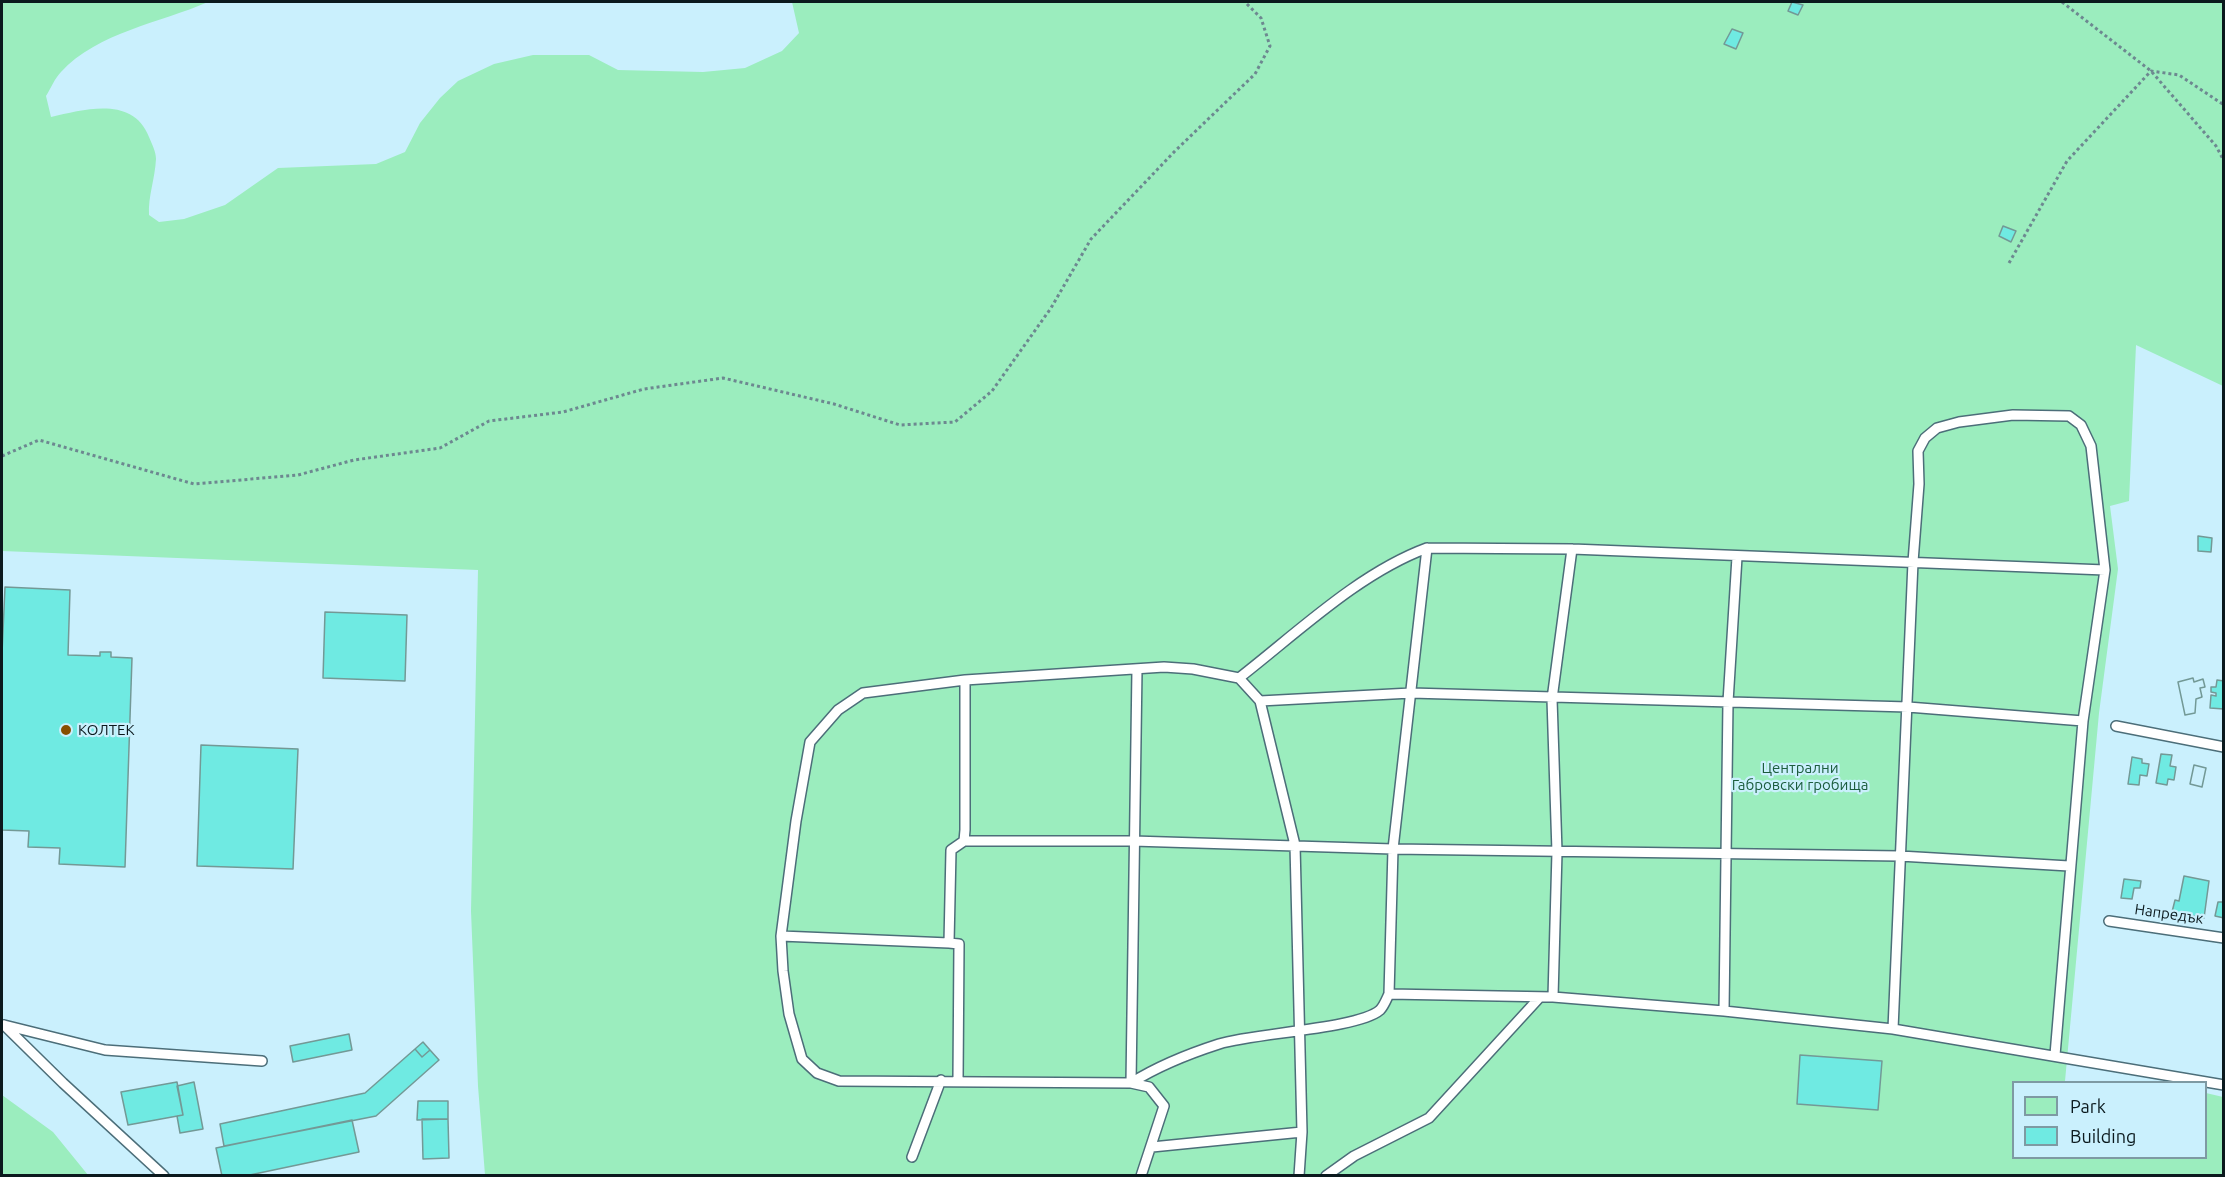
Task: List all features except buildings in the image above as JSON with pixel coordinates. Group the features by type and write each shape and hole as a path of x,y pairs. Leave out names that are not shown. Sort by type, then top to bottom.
{"lane":[{"path":"1893,1029 1913,562 1919,484 1918,451 1925,438 1937,428 1959,422 2013,415 2069,416 2081,425 2091,446 2105,570 2083,722 2069,866 2055,1055"},
{"path":"1131,1083 1153,1069 1220,1043 1301,1028 1347,1023 1380,1010 1389,994 1393,849 1428,548"},
{"path":"1239,678 1370,577 1405,556 1428,548 1572,549 2105,570"},
{"path":"1553,998 1557,852 1552,699 1572,549"},
{"path":"1724,1011 1728,854 1728,702 1737,557"},
{"path":"1131,1083 1137,669"},
{"path":"1141,1176 1164,1106 1149,1087 1131,1083 958,1080 840,1081 817,1073 802,1059 789,1014 781,936 796,821 810,742 838,710 863,693 965,680 1137,669 1193,669 1239,678 1260,701 1295,845 1301,1028 1302,1132 1299,1176"},
{"path":"964,841 965,680"},
{"path":"1260,701 1411,693 1552,699 1908,706 2083,722"},
{"path":"2116,726 2223,747"},
{"path":"949,943 951,850 964,841 1133,841 1393,849 1900,856 2069,866"},
{"name":"Напредък","path":"2109,921 2223,938"},
{"path":"781,936 959,944 958,1080"},
{"path":"1389,994 1553,998 1724,1011 1893,1029 2201,1081"},
{"path":"1326,1176 1354,1156 1429,1118 1540,998"},
{"path":"3,1024 105,1050 262,1061"},
{"path":"3,1024 164,1176"},
{"path":"912,1157 941,1080"},
{"path":"2207,1082 2223,1085"},
{"path":"1152,1147 1302,1132"}],"path":[{"path":"2,456 39,440 194,484 298,475 354,460 440,448 489,421 563,412 644,389 723,378 834,404 900,425 955,423 992,391 1051,308 1091,238 1255,75 1270,46 1261,18 1245,2"},
{"path":"2062,2 2151,71 2216,146 2223,161"},
{"path":"2151,71 2179,75 2223,105"},
{"path":"2009,263 2067,161 2151,71"}],"green space":[{"name":"Централни Габровски гробища","path":"2,2 208,2 130,30 93,47 61,72 46,96 51,117 93,109 107,109 132,115 142,124 156,156 149,215 159,222 184,219 225,205 278,168 376,164 405,152 420,123 440,98 458,81 494,64 533,55 589,55 618,70 703,72 745,68 782,51 799,33 792,2 2223,2 2223,386 2136,345 2129,501 2110,506 2118,569 2099,713 2065,1081 2012,1081 2012,1159 2207,1159 2207,1093 2223,1097 2223,1175 485,1175 478,1086 471,911 478,570 2,551"},
{"path":"2,1095 53,1132 88,1175 2,1175"}],"place":[{"name":"КОЛТЕК","path":"66,730"}]}
